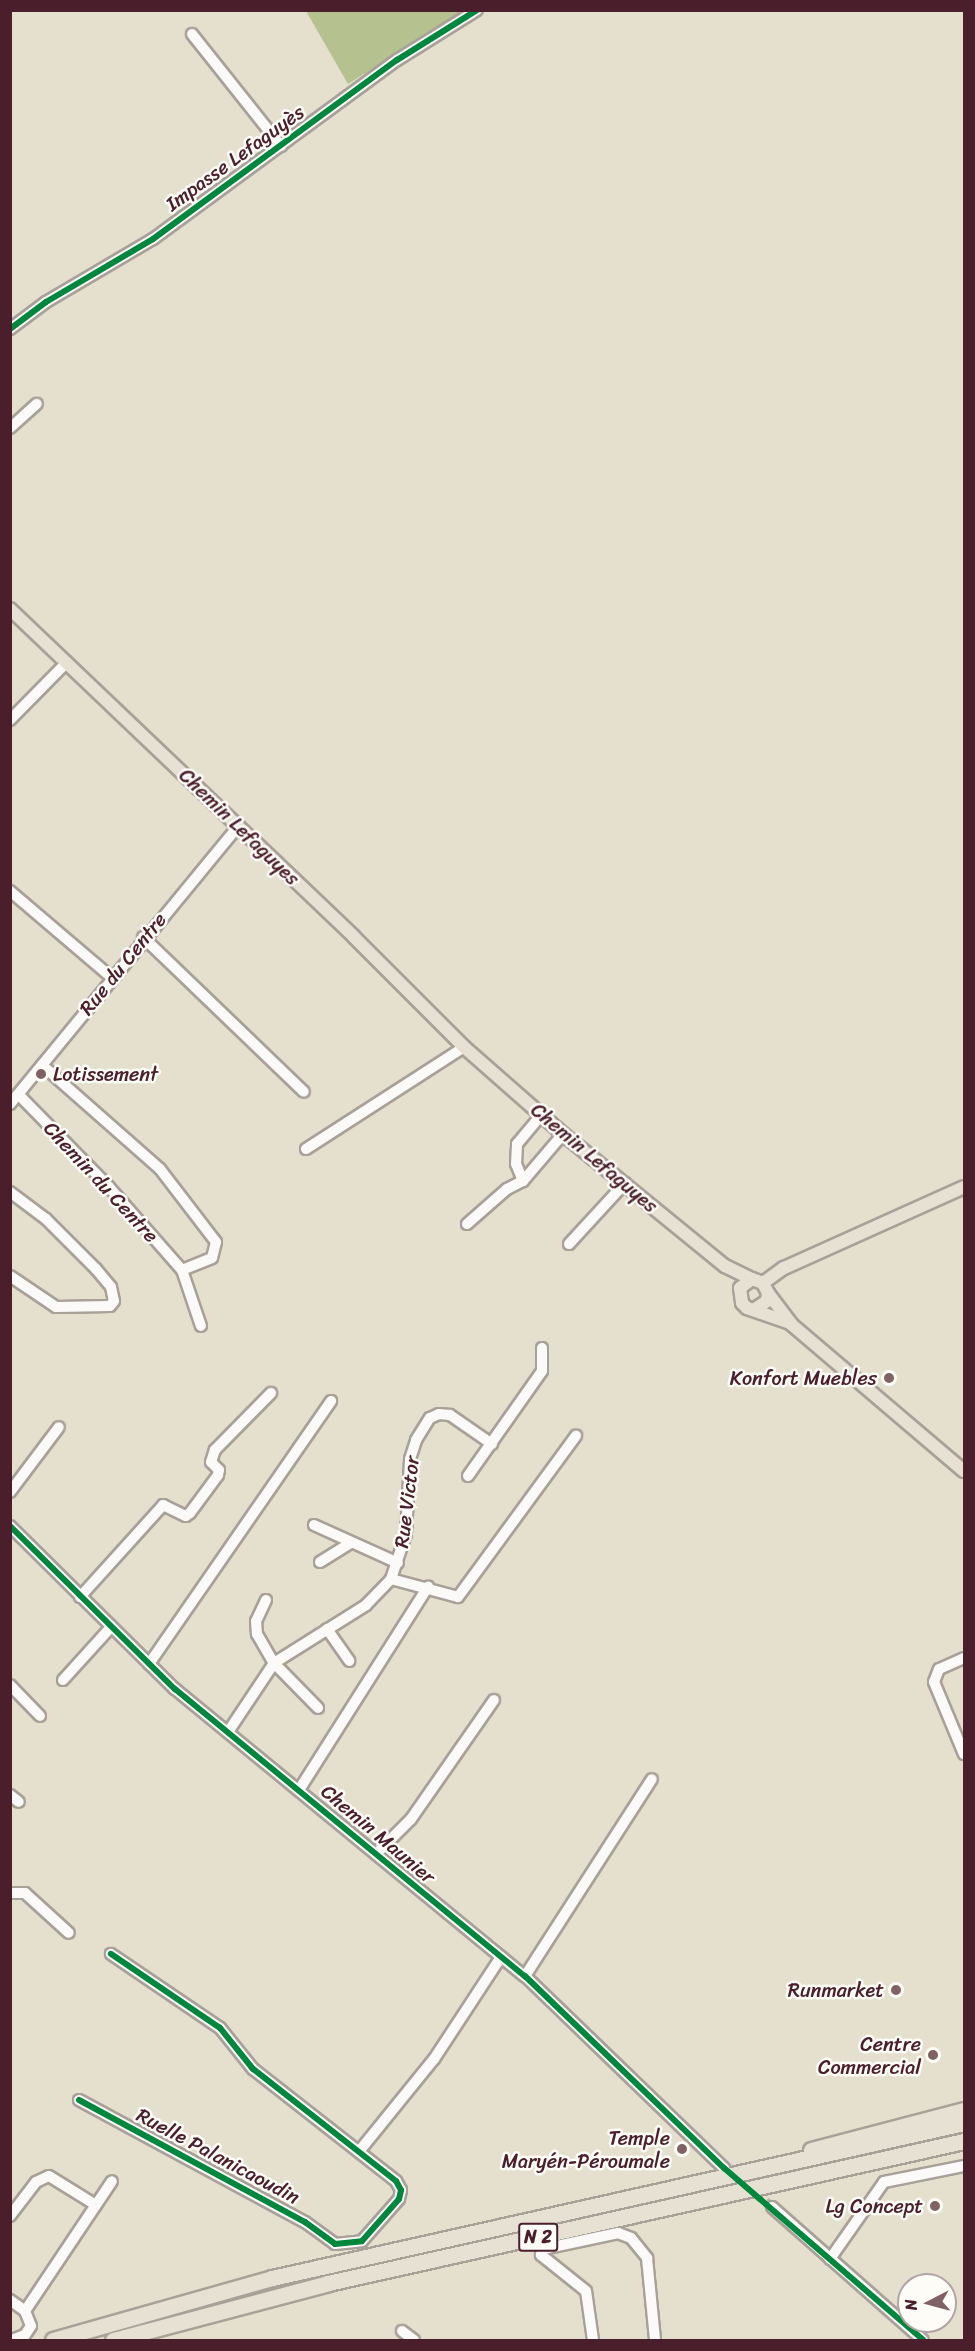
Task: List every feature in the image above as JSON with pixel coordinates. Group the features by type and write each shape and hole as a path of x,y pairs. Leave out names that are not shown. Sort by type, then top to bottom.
{"highway":[{"path":"770,2169 817,2147 964,2110"},
{"name":"N 2","path":"53,2340 272,2278 770,2169 964,2123"},
{"name":"N 2","path":"113,2340 299,2289 964,2141"}],"main road":[{"name":"Chemin Lefaguyes","path":"10,609 238,826 464,1047 562,1134 725,1266 761,1285 791,1324 964,1471"},
{"path":"761,1285 767,1301 755,1309 747,1308 739,1296 745,1282 761,1285 784,1268 964,1187"},
{"name":"Chemin Lefaguyes","path":"725,1266 739,1296"},
{"name":"Chemin Lefaguyes","path":"755,1309 791,1324"}],"street":[{"name":"Impasse Lefaguyès","path":"10,329 62,291 153,239 398,60 477,10"},
{"name":"Impasse Lefaguyès","path":"192,34 281,146"},
{"path":"10,428 37,404"},
{"path":"10,720 68,662"},
{"name":"Rue du Centre","path":"10,1104 143,937 238,826"},
{"path":"10,891 111,977"},
{"path":"143,937 304,1092"},
{"path":"306,1149 464,1047"},
{"name":"Chemin du Centre","path":"42,1065 159,1168 216,1242 212,1258 182,1270"},
{"name":"Chemin du Centre","path":"18,1095 109,1187 182,1270 201,1326"},
{"path":"523,1181 516,1164 517,1144 541,1114"},
{"path":"467,1224 507,1189 523,1181 562,1134"},
{"path":"568,1244 625,1183"},
{"path":"10,1192 46,1219 96,1269 111,1287 114,1301 110,1306 56,1307 10,1276"},
{"path":"468,1476 542,1371 542,1348"},
{"path":"80,1597 162,1505 186,1516 190,1513 218,1475 219,1470 211,1462 215,1450 271,1393"},
{"path":"149,1664 331,1401"},
{"name":"Rue Victor","path":"228,1732 274,1663 366,1605 391,1579 406,1534 410,1459 416,1440 430,1418 439,1414 450,1415 492,1444"},
{"path":"10,1492 59,1427"},
{"path":"391,1579 428,1587 458,1598 576,1436"},
{"path":"314,1525 398,1563"},
{"name":"Chemin Maunier","path":"10,1526 149,1664 228,1732 525,1976 724,2168"},
{"path":"320,1563 350,1543"},
{"name":"Chemin Maunier","path":"299,1790 428,1587"},
{"path":"266,1600 255,1628 274,1663 318,1708"},
{"path":"63,1680 111,1627"},
{"path":"327,1629 349,1660"},
{"path":"964,1658 939,1669 934,1682 964,1754"},
{"path":"10,1685 40,1716"},
{"path":"376,1854 411,1819 494,1700"},
{"path":"525,1976 652,1779"},
{"path":"10,1893 24,1893 69,1933"},
{"name":"Ruelle Palanicaoudin","path":"79,2100 304,2222 335,2244 362,2241 399,2199 402,2190 396,2181 361,2150 340,2138 253,2068 211,2020 111,1954"},
{"path":"361,2150 434,2059 501,1957"},
{"path":"830,2259 884,2182 964,2166"},
{"path":"12,2212 36,2182 49,2176 96,2205"},
{"path":"25,2312 86,2226 96,2205 112,2181"},
{"path":"772,2207 923,2340"},
{"path":"593,2340 586,2290 541,2255 543,2249 618,2233 631,2238 647,2259 655,2340"},
{"path":"10,2300 25,2312 31,2326 25,2335 11,2340"},
{"path":"402,2331 414,2340"}],"green space":[{"path":"306,11 463,11 348,84"}],"tunnel":[{"path":"731,2173 772,2207"}],"cycle path":[{"path":"10,329 46,302 153,239 397,60 477,10"},
{"path":"10,1526 175,1689 525,1976 724,2168 923,2340"},
{"path":"79,2100 305,2222 335,2244 362,2241 399,2199 401,2190 396,2181 253,2069 220,2028 111,1954"}],"place":[{"name":"Lotissement","path":"41,1074"},
{"name":"Konfort Muebles","path":"889,1378"},
{"name":"Runmarket","path":"896,1990"},
{"name":"Centre Commercial","path":"933,2055"},
{"name":"Temple Maryén-Péroumale","path":"682,2149"},
{"name":"Lg Concept","path":"935,2206"}]}
